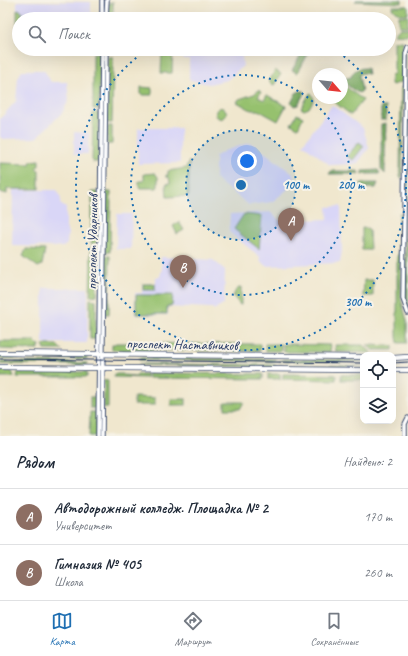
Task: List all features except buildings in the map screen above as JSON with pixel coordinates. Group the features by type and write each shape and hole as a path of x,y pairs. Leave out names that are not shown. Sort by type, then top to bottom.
{"main road":[{"name":"проспект Наставников","path":"0,353 360,357"},
{"path":"396,358 408,357"},
{"name":"проспект Наставников","path":"0,367 360,370"},
{"path":"396,370 408,370"}],"street":[{"path":"102,0 102,12"},
{"path":"106,0 106,12"},
{"path":"408,47 406,53 403,284 403,299 408,313"},
{"name":"проспект Ударников","path":"101,354 102,56"},
{"name":"проспект Ударников","path":"98,436 101,354 106,56"},
{"name":"проспект Ударников","path":"100,368 102,436"},
{"path":"405,436 405,424 408,418"}],"shaded area":[{"path":"17,2 91,2 91,12 17,12"},
{"path":"183,56 242,56 243,66 227,80 209,84 189,80 189,59 183,59"},
{"path":"22,70 44,70 51,82 67,82 69,100 62,113 36,138 3,139 0,137 0,119 16,101 18,78"},
{"path":"332,105 363,128 369,148 357,164 330,165 303,144"},
{"path":"138,128 180,128 180,163 138,164"},
{"path":"74,132 89,133 88,154 74,154"},
{"path":"249,143 255,145 293,174 294,179 288,189 272,202 249,205 215,179 215,157 224,151"},
{"path":"13,190 57,190 61,199 60,204 66,208 66,228 68,233 67,244 63,247 12,246"},
{"path":"341,206 342,251 340,263 267,266 260,261 260,257 229,232 230,214 270,212 280,221 328,219 327,207"},
{"path":"117,214 132,214 131,249 116,249"},
{"path":"161,257 213,260 225,270 224,304 215,310 212,308 168,307 168,315 135,315 135,293 142,293 142,284 156,283 156,277 160,277 162,269"},
{"path":"43,288 88,288 87,343 43,343"}],"green space":[{"path":"402,0 402,3 355,1"},
{"path":"108,3 113,3 113,12 108,12"},
{"path":"392,6 408,6 408,14 399,14 392,8"},
{"path":"399,16 408,16 408,26 399,26"},
{"path":"399,28 408,28 407,35 396,34"},
{"path":"396,41 403,41 402,82 391,84 391,76 394,74"},
{"path":"408,53 408,308 405,299"},
{"path":"93,56 100,56 99,109 93,109"},
{"path":"162,56 173,56 172,73 161,73"},
{"path":"300,56 307,56 297,73 292,70"},
{"path":"108,57 113,57 112,123 107,123"},
{"path":"361,68 367,68 368,74 362,73 359,75 362,91 359,93 348,85 348,78 351,77 354,72"},
{"path":"275,70 281,74 274,85 269,82"},
{"path":"403,86 402,178 400,177 401,88"},
{"path":"141,87 152,88 152,95 141,95"},
{"path":"348,89 363,100 351,115 337,104 348,104"},
{"path":"259,90 261,92 258,97 264,100 267,95 286,106 278,121 258,110 251,110 237,102 239,99 254,94"},
{"path":"300,91 305,92 298,105 294,106 291,103 296,93"},
{"path":"310,93 312,94 312,103 309,108 304,110 301,108"},
{"path":"221,107 225,109 227,113 225,117 221,119 217,117 215,113 217,109"},
{"path":"381,107 386,107 386,120 381,120"},
{"path":"93,113 99,113 98,162 92,162"},
{"path":"297,114 303,117 298,128 291,124"},
{"path":"386,123 385,174 381,170 381,124"},
{"path":"108,126 112,126 112,144 107,144"},
{"path":"359,142 364,146 353,160 347,156"},
{"path":"39,160 39,165 36,169 39,170 39,189 7,189 7,194 0,192 0,163 30,164 31,161"},
{"path":"189,161 189,196 167,197 166,184 170,183 169,177 166,177 166,175 168,175 168,171 186,168"},
{"path":"378,170 380,174 362,174 362,171"},
{"path":"331,171 358,171 359,174 329,174"},
{"path":"155,173 158,177 157,188 139,188 139,181 144,181 144,174"},
{"path":"361,183 378,183 376,188 361,188"},
{"path":"92,192 98,192 98,204 92,204"},
{"path":"106,192 111,192 110,252 105,252"},
{"path":"91,207 98,207 98,241 91,244"},
{"path":"399,213 402,213 402,246 399,245"},
{"path":"244,214 262,216 259,249 234,229"},
{"path":"179,222 184,230 177,234 173,226"},
{"path":"362,228 369,229 370,250 362,250"},
{"path":"91,247 95,247 97,249 97,295 90,296"},
{"path":"26,249 45,250 42,265 38,267 23,256"},
{"path":"401,251 401,299 407,321 407,343 398,343 397,337 397,256"},
{"path":"105,256 110,256 109,314 104,314"},
{"path":"364,280 373,280 373,296 363,296"},
{"path":"143,284 155,284 155,290 143,290"},
{"path":"241,287 240,305 233,296 236,290"},
{"path":"136,295 173,295 172,306 167,306 167,314 136,314"},
{"path":"90,299 96,300 96,339 90,339"},
{"path":"0,341 35,341 35,343 40,345 38,350 0,349"},
{"path":"116,343 260,344 260,351 112,350 112,345"},
{"path":"265,344 281,344 281,351 266,351"},
{"path":"283,344 331,345 330,352 284,352"},
{"path":"43,345 57,345 62,350 45,350"},
{"path":"335,345 364,345 371,352 360,353 336,352"},
{"path":"367,345 393,346 393,350 373,350"},
{"path":"0,356 87,357 87,359 0,358"},
{"path":"139,358 276,359 276,361 139,360"},
{"path":"283,359 360,360 360,362 278,361 283,361"},
{"path":"0,362 87,363 87,365 0,364"},
{"path":"139,365 276,365 276,367"},
{"path":"283,365 360,366 360,367 283,367"},
{"path":"0,371 12,371 14,377 0,377"},
{"path":"18,372 87,372 87,377 17,377"},
{"path":"148,373 263,374 263,379 148,378"},
{"path":"114,374 137,376 137,374 146,374 146,378 114,377"},
{"path":"268,374 280,374 280,379 268,379"},
{"path":"283,374 336,375 336,380 283,379"},
{"path":"341,375 360,375 360,380 341,380"},
{"path":"104,380 108,381 108,408 104,408"},
{"path":"90,397 96,397 96,408 90,408"},
{"path":"134,397 155,398 155,405 134,405"},
{"path":"171,399 186,399 186,405 171,405"},
{"path":"225,402 244,402 240,409 225,409"},
{"path":"90,412 96,412 96,436 89,436"}],"tram line":[{"path":"0,359 360,363"},
{"path":"396,363 408,362"}],"place":[{"name":"Автодорожный колледж. Площадка № 2","path":"291,241"},
{"name":"Гимназия № 405","path":"183,288"}]}
